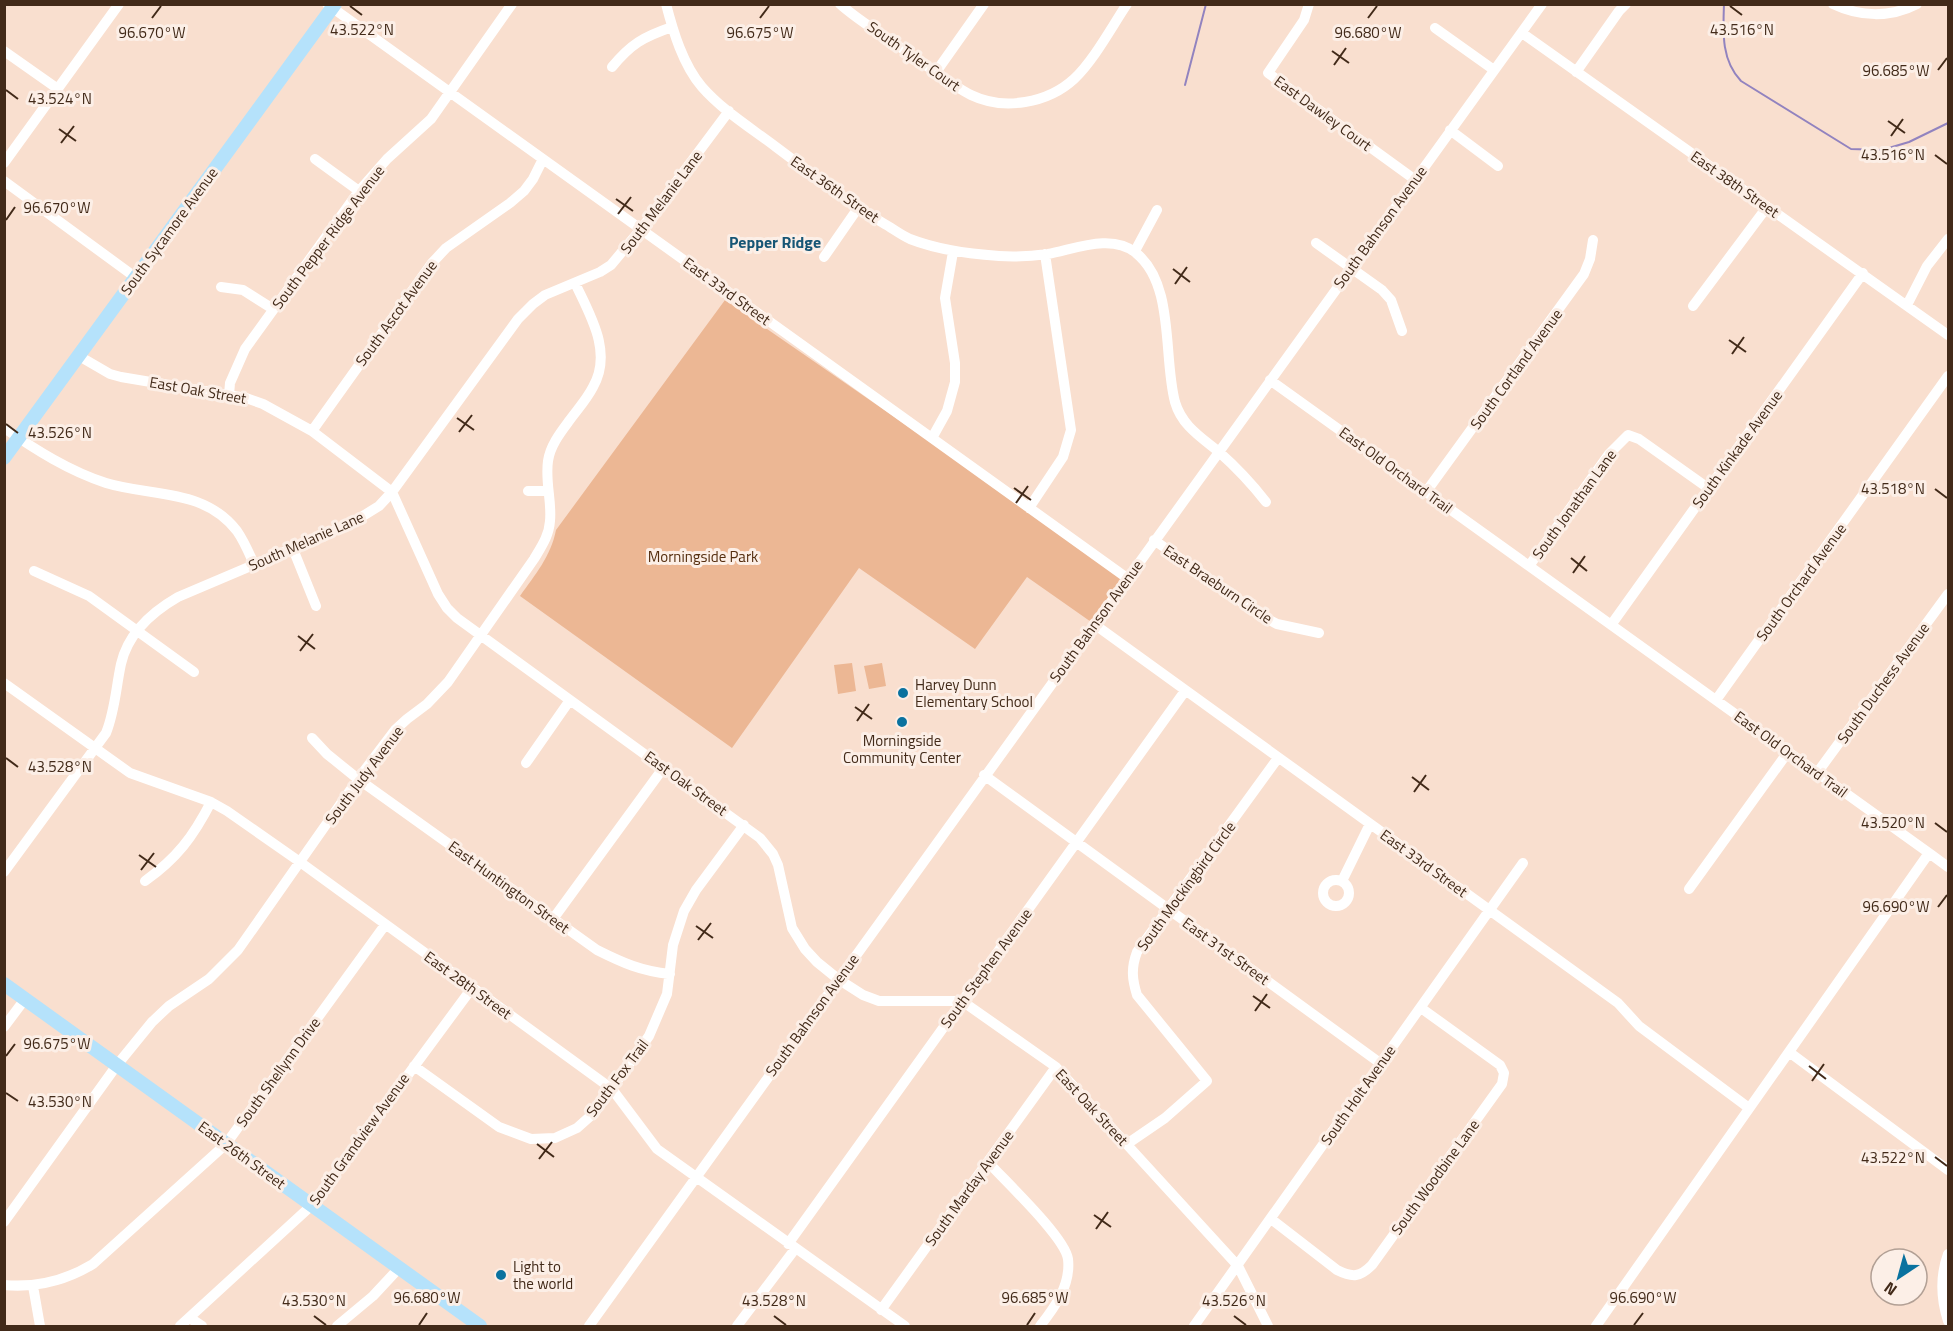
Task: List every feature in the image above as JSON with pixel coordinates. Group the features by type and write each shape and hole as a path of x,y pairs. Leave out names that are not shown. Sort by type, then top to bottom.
{"main road":[{"name":"South Sycamore Avenue","path":"4,458 331,6"},
{"name":"East 26th Street","path":"4,984 478,1326"}],"street":[{"path":"4,163 119,4"},
{"name":"South Pepper Ridge Avenue","path":"229,395 231,383 245,349 273,309 359,191 387,159 431,118 512,4"},
{"name":"East 36th Street","path":"666,4 672,27 691,70 702,87 729,111 858,208 909,238 953,252 1000,256 1046,254 1101,243 1124,246 1135,251"},
{"name":"South Tyler Court","path":"840,4 973,96 992,102 1013,104 1035,100 1055,92 1074,79 1126,4"},
{"path":"936,72 984,4"},
{"name":"East Dawley Court","path":"1310,4 1304,20 1268,74 1414,179"},
{"name":"South Bahnson Avenue","path":"589,1326 1542,4"},
{"path":"1576,72 1626,4"},
{"path":"1833,4 1853,12 1880,15 1904,11 1917,4"},
{"name":"East 33rd Street","path":"331,6 1127,578"},
{"path":"612,67 638,40 672,27"},
{"path":"1435,28 1494,70"},
{"name":"East 38th Street","path":"1522,33 1948,335"},
{"path":"4,51 57,89"},
{"name":"South Melanie Lane","path":"4,872 106,733 112,718 122,661 138,630 160,607 178,597 293,549 368,514 379,506 392,492 518,319 545,295 611,265 641,229 729,111"},
{"path":"1450,130 1498,166"},
{"path":"315,159 359,191"},
{"name":"South Ascot Avenue","path":"312,430 432,263 446,248 524,191 543,159"},
{"path":"4,181 135,277"},
{"path":"1693,306 1767,207"},
{"path":"825,257 858,208"},
{"path":"1157,210 1135,251 1153,271 1160,292 1175,403 1186,424 1251,483 1266,502"},
{"path":"1907,305 1927,266 1948,239"},
{"name":"South Cortland Avenue","path":"1426,492 1584,274 1590,259 1593,240"},
{"path":"1316,243 1372,281 1391,300 1402,331"},
{"path":"932,438 947,411 955,382 955,363 945,298 953,252"},
{"path":"1029,508 1063,457 1071,430 1046,254"},
{"name":"South Kinkade Avenue","path":"1611,625 1863,273"},
{"name":"South Judy Avenue","path":"4,1222 117,1065 152,1022 169,1006 209,979 238,950 395,730 427,704 448,682 546,540 550,521 547,491 548,460 554,442 593,387 599,373 602,350 595,327 575,283"},
{"path":"221,287 243,290 273,309"},
{"name":"East Oak Street","path":"79,356 110,374 121,377 246,398 263,404 312,430 392,492 438,594 457,618 760,837 773,854 781,875 792,928 817,962 838,980 863,996 879,1001 962,1001 1056,1067 1238,1266 1268,1326"},
{"name":"South Orchard Avenue","path":"1716,700 1948,376"},
{"name":"East Old Orchard Trail","path":"1270,380 1948,867"},
{"path":"4,428 58,463 105,483 173,494 206,505 237,531 254,564"},
{"name":"South Jonathan Lane","path":"1529,566 1609,454 1628,435 1639,439 1708,488"},
{"path":"528,491 547,491"},
{"name":"East Braeburn Circle","path":"1154,540 1260,615 1276,624 1319,633"},
{"path":"293,549 316,606"},
{"path":"34,572 89,596 194,672"},
{"name":"South Duchess Avenue","path":"1817,773 1948,594"},
{"name":"East 33rd Street","path":"1094,624 1618,1003 1653,1038 1749,1108"},
{"name":"East 28th Street","path":"4,683 130,774 210,802 227,811 300,862 612,1089 657,1149 881,1310 891,1322 904,1326"},
{"name":"South Stephen Avenue","path":"737,1326 962,1001 1185,691"},
{"path":"526,763 570,700"},
{"name":"East Huntington Street","path":"312,738 327,754 358,779 597,950 647,971 670,974"},
{"path":"1689,889 1788,752"},
{"name":"South Mockingbird Circle","path":"1127,1144 1165,1118 1207,1081 1137,995 1132,979 1132,964 1142,942 1168,910 1278,758"},
{"path":"554,919 664,766"},
{"name":"East 31st Street","path":"984,775 1380,1063"},
{"path":"145,881 166,866 182,850 199,826 210,802"},
{"path":"1342,881 1370,824"},
{"name":"South Fox Trail","path":"414,1066 499,1126 531,1139 555,1138 577,1128 595,1112 649,1035 667,994 673,945 684,911 696,890 744,825"},
{"path":"1596,1326 1929,853"},
{"name":"South Holt Avenue","path":"1194,1326 1523,864"},
{"name":"South Shellynn Drive","path":"4,1285 33,1286 74,1276 93,1264 226,1144 385,925"},
{"name":"South Grandview Avenue","path":"180,1326 312,1205 472,988"},
{"path":"4,1027 25,999"},
{"name":"South Woodbine Lane","path":"1271,1219 1337,1270 1348,1275 1364,1272 1372,1265 1502,1084 1504,1073 1500,1065 1421,1008"},
{"path":"1789,1052 1948,1170"},
{"name":"South Marday Avenue","path":"881,1310 1056,1067"},
{"path":"988,1162 1059,1239 1068,1257 1065,1288 1040,1326"},
{"path":"1948,1254 1942,1279 1943,1305 1948,1322"},
{"path":"337,1326 373,1296 399,1268"},
{"path":"33,1286 40,1326"},
{"path":"190,1318 202,1326"}],"green space":[{"name":"Morningside Park","path":"725,300 1127,578 1094,624 1027,577 975,649 859,568 732,748 520,596 546,557 556,530"},
{"path":"852,663 856,691 838,694 834,665"},
{"path":"882,663 886,686 869,689 864,666"}],"waterway":[{"path":"1185,85 1206,4"},
{"path":"1724,4 1724,35 1727,55 1734,73 1741,81 1851,149 1882,150 1909,142 1948,123"}],"place":[{"name":"Harvey Dunn Elementary School","path":"903,693"},
{"name":"Morningside Community Center","path":"902,722"},
{"name":"Light to the world","path":"501,1275"}],"district":[{"name":"Pepper Ridge","path":"775,242"}]}
